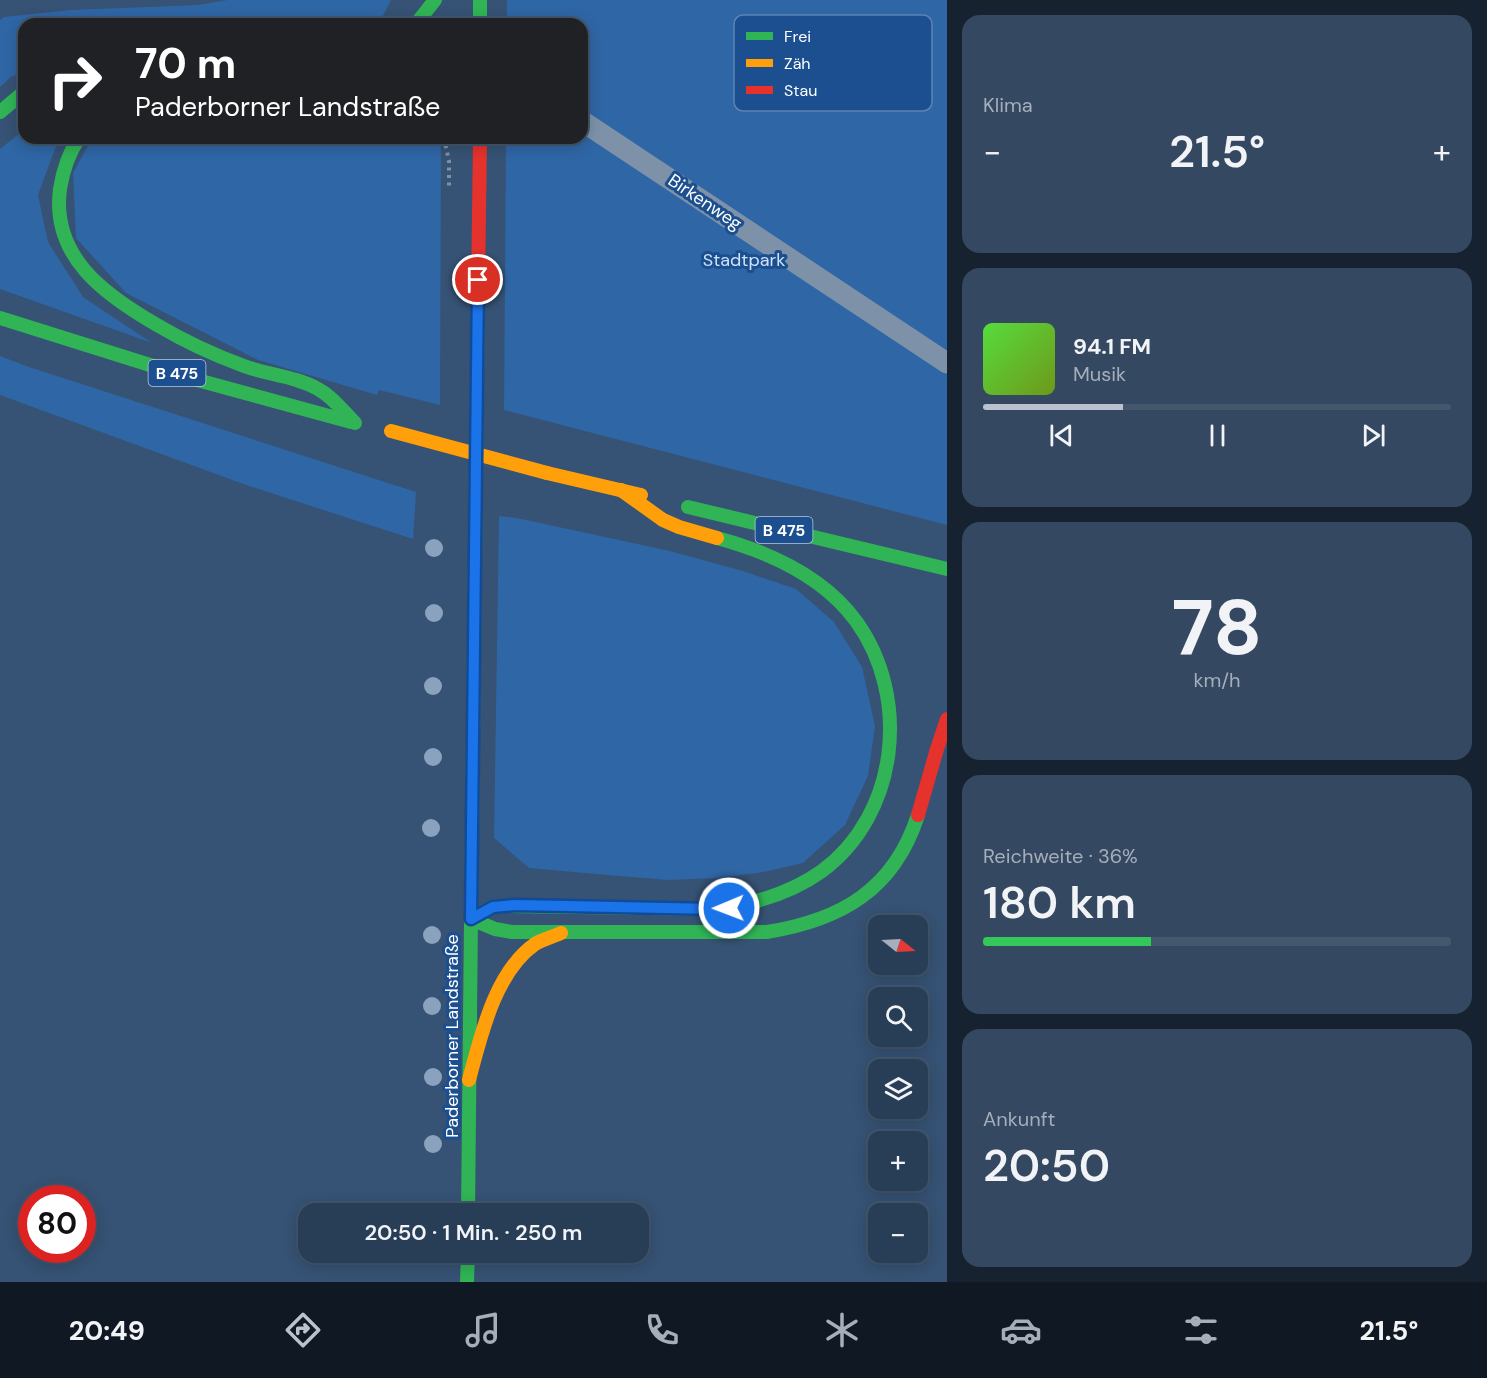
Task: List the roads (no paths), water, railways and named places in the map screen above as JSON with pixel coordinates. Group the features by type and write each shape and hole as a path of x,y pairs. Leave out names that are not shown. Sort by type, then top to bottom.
{"main road":[{"path":"421,18 435,0"},
{"path":"480,0 480,18"},
{"path":"0,112 18,97"},
{"name":"B 475","path":"0,318 201,381 360,424 317,388 247,367 202,349 119,302 90,277 73,253 62,230 59,217 58,204 63,172 68,156 75,144"},
{"name":"Paderborner Landstraße","path":"468,1203 480,144"},
{"path":"386,430 656,499"},
{"path":"471,919 493,907 515,905 716,909 761,902 794,889 815,876 845,851 858,834 877,798 888,754 891,724 889,705 873,648 849,612 822,585 784,562 748,547 668,522 621,490"},
{"name":"B 475","path":"679,504 947,569"},
{"path":"471,919 495,929 512,932 767,932 823,919 860,899 884,877 898,859 909,840 947,719"},
{"path":"469,1080 489,1013 507,976 523,955 538,943 564,932"},
{"path":"468,1263 468,1282"}],"street":[{"name":"Birkenweg","path":"588,125 947,363"}],"park label":[{"name":"Stadtpark","path":"744,260"}]}
